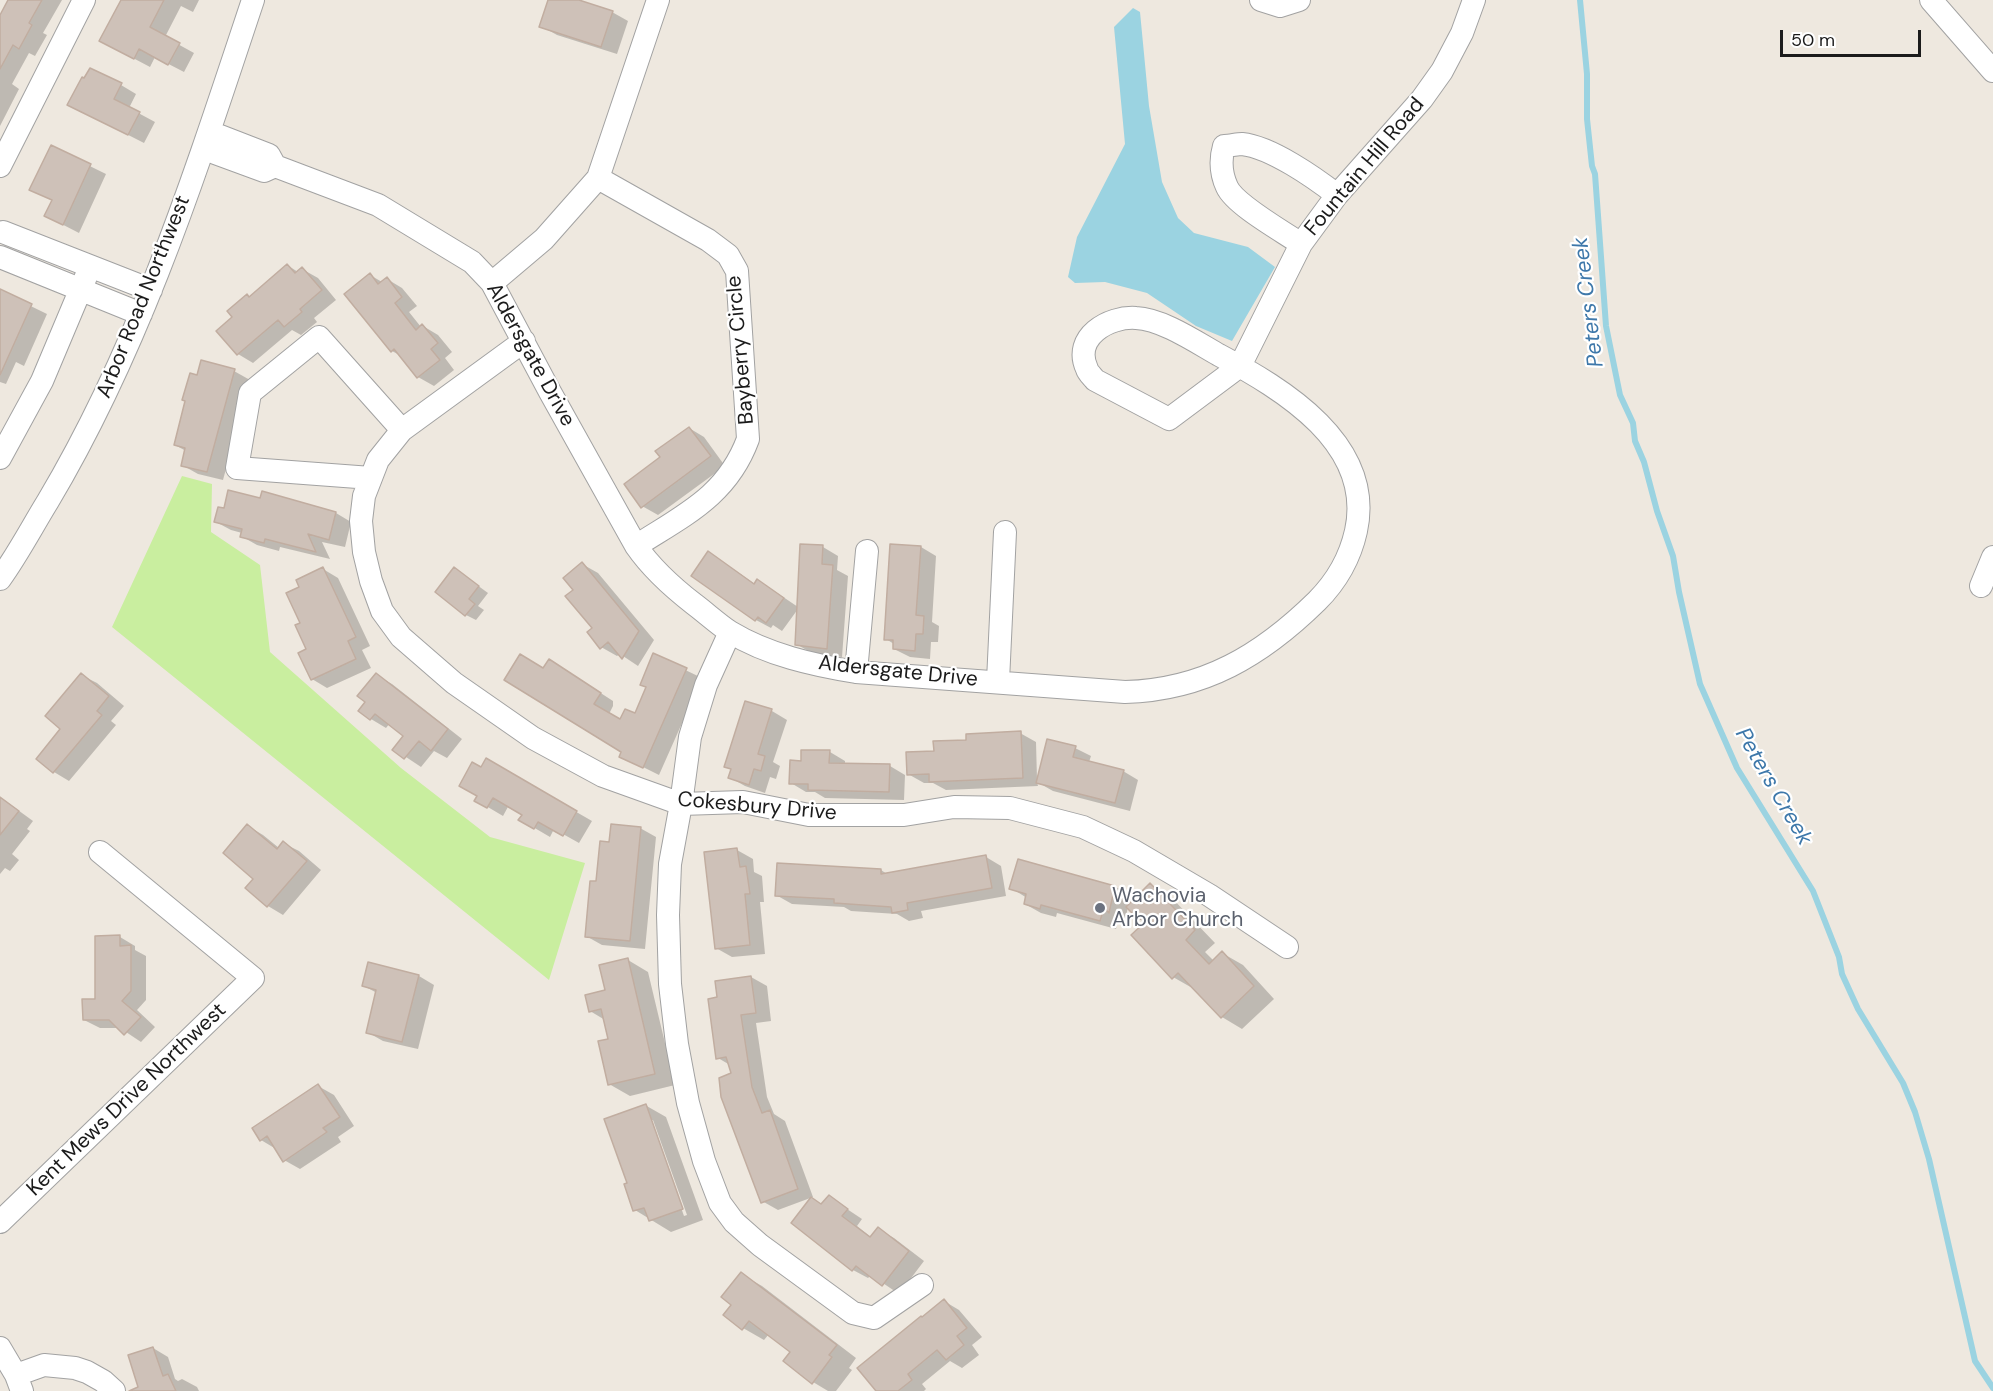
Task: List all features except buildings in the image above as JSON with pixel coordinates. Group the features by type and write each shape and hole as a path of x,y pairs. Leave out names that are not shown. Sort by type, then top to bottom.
{"street":[{"path":"0,166 84,0"},
{"name":"Arbor Road Northwest","path":"0,579 64,475 110,386 151,290 206,140 253,0"},
{"path":"492,283 544,239 598,178 658,0"},
{"path":"1261,0 1280,6 1299,0"},
{"name":"Fountain Hill Road","path":"1240,366 1301,244 1337,195 1422,99 1442,70 1462,33 1474,0"},
{"path":"1931,0 1993,71"},
{"name":"Aldersgate Drive","path":"206,140 220,136 269,155 275,166 378,205 472,262 492,283 636,546 648,563 674,589 730,632 813,665 856,672 1151,692 1201,679 1233,665 1270,644 1321,597 1342,570 1352,546 1358,521 1358,504 1353,478 1344,454 1335,440 1311,415 1284,394 1240,366 1152,321 1136,317 1108,321 1097,328 1088,339 1084,354 1086,369 1095,380 1169,419 1240,366"},
{"path":"1301,244 1242,204 1227,189 1220,162 1224,146 1243,144 1270,153 1309,173 1337,195"},
{"name":"Bayberry Circle","path":"598,178 708,240 728,255 737,271 748,439 741,458 729,478 708,499 636,546"},
{"path":"1,229 151,290"},
{"path":"0,257 141,314"},
{"path":"0,458 42,381 90,267"},
{"path":"371,477 237,468 250,393 319,337 402,430"},
{"name":"Cokesbury Drive","path":"524,341 402,430 378,460 364,496 361,521 364,552 371,581 382,610 401,637 454,683 533,738 603,776 681,804 743,802 809,814 904,815 954,807 1010,808 1083,826 1134,851 1209,895 1287,947"},
{"path":"998,681 1005,532"},
{"path":"856,672 867,551"},
{"path":"1981,586 1993,557"},
{"path":"730,632 706,685 690,737 670,864 668,915 670,984 677,1044 688,1103 704,1161 720,1203 735,1222 760,1245 854,1313 874,1318 922,1285"},
{"name":"Kent Mews Drive Northwest","path":"0,1222 254,978 100,852"},
{"path":"0,1348 19,1383 44,1365 75,1368 87,1372 103,1381 114,1391"}],"green space":[{"path":"182,476 212,484 211,532 260,565 270,652 401,768 490,837 585,863 549,980 112,627"}],"water":[{"path":"1133,8 1140,12 1149,106 1162,182 1178,218 1194,233 1248,247 1275,267 1232,341 1196,326 1147,293 1105,282 1075,283 1068,277 1077,237 1125,144 1114,27"}],"waterway":[{"name":"Peters Creek","path":"1580,0 1587,74 1587,119 1592,166 1595,174 1606,326 1620,395 1633,423 1635,441 1644,462 1657,511 1673,556 1700,684 1737,768 1813,891 1839,957 1842,974 1858,1009 1903,1083 1915,1112 1929,1159 1975,1361 1993,1388"}],"place":[{"name":"Wachovia Arbor Church","path":"1100,908"}]}
